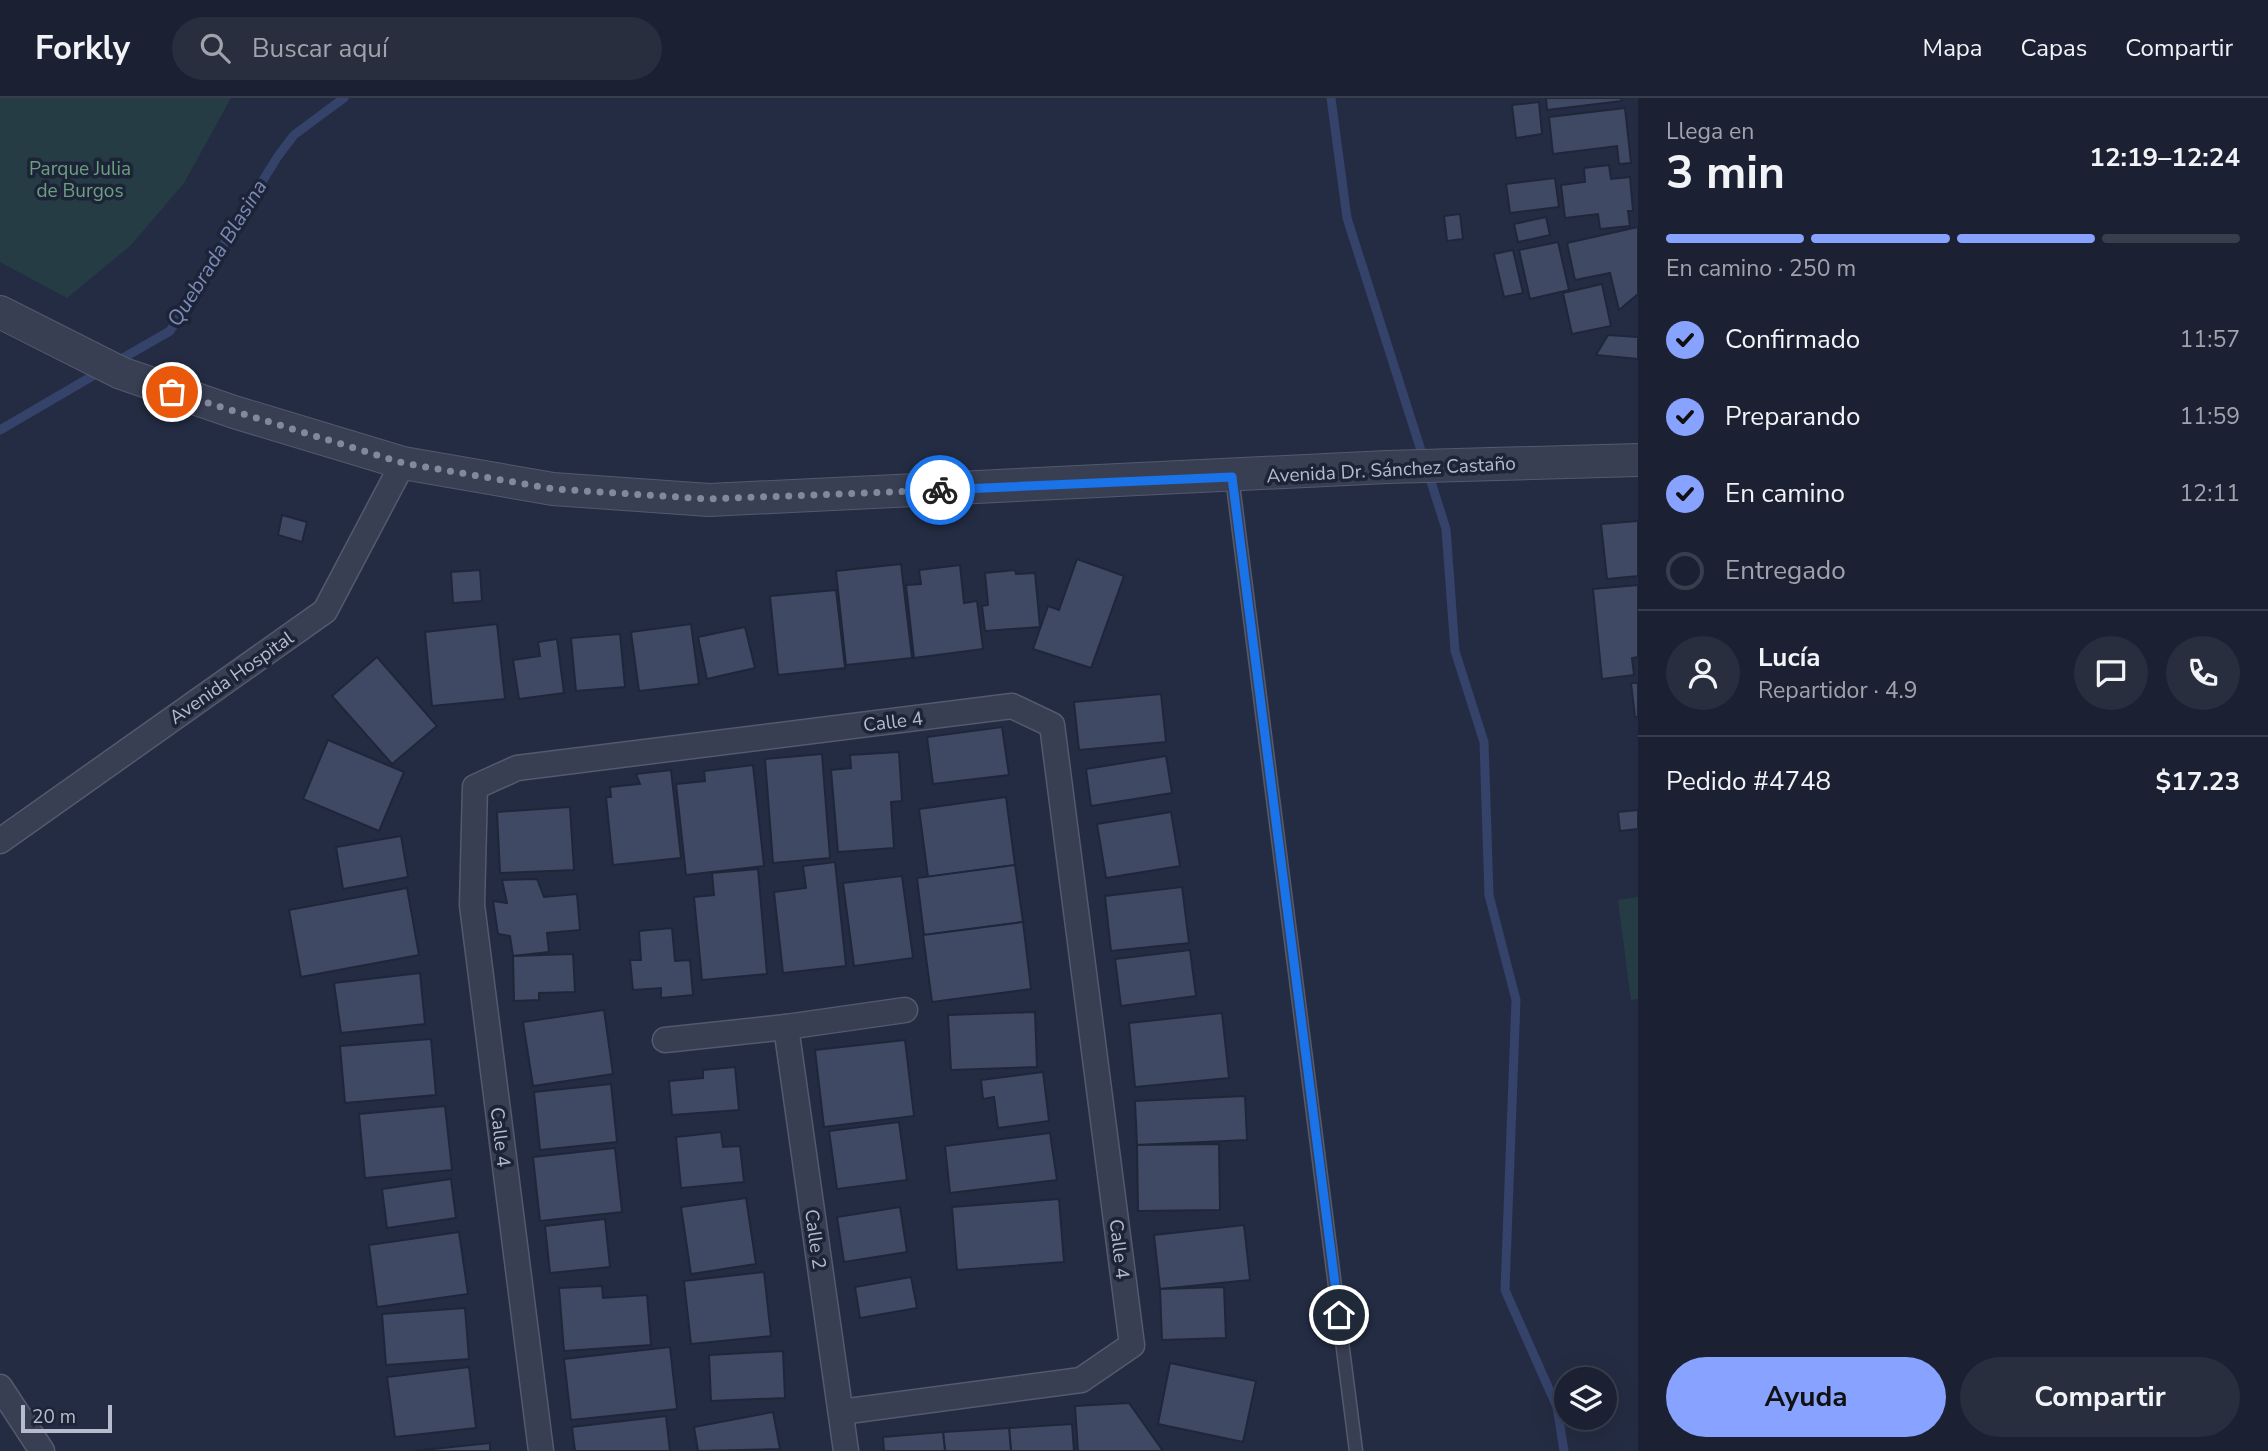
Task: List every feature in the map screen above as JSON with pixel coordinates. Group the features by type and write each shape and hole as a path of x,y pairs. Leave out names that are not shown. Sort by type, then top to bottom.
{"street":[{"name":"Avenida Dr. Sánchez Castaño","path":"0,312 121,373 322,440 403,463 554,489 709,499 1232,477 1387,467 1638,460"},
{"name":"Avenida Hospital","path":"0,841 325,611 403,463"},
{"name":"Calle 4","path":"541,1451 472,905 475,787 517,768 1012,706 1052,725 1132,1345 1081,1380 841,1412"},
{"path":"666,1040 905,1010"},
{"name":"Calle 2","path":"786,1027 846,1451"},
{"path":"0,1387 42,1451"}],"lane":[{"path":"1232,477 1356,1451"}],"green space":[{"name":"Parque Julia de Burgos","path":"0,98 231,98 184,183 131,245 67,298 0,262"},
{"path":"1638,897 1638,999 1631,1000 1618,900"}],"building":[{"path":"1546,98 1621,98 1622,101 1547,110"},
{"path":"1539,102 1542,134 1516,138 1512,105"},
{"path":"1625,108 1631,163 1619,164 1617,146 1553,154 1549,117"},
{"path":"1609,165 1611,179 1630,177 1633,211 1628,211 1630,226 1600,229 1598,214 1565,218 1561,185 1585,182 1584,168"},
{"path":"1555,178 1559,207 1510,213 1506,184"},
{"path":"1460,214 1463,239 1447,241 1444,216"},
{"path":"1546,217 1550,235 1518,242 1514,224"},
{"path":"1638,227 1638,294 1619,310 1610,273 1575,280 1567,243"},
{"path":"1558,242 1569,290 1530,299 1519,250"},
{"path":"1513,250 1523,293 1504,297 1494,254"},
{"path":"1602,284 1611,326 1572,334 1563,293"},
{"path":"1608,335 1638,337 1638,359 1596,355"},
{"path":"282,515 307,522 302,542 278,535"},
{"path":"1638,521 1638,576 1607,579 1601,524"},
{"path":"1077,559 1124,576 1091,668 1033,649 1048,606 1059,610"},
{"path":"901,564 912,658 846,665 836,571"},
{"path":"960,565 964,603 977,601 983,649 914,658 906,585 921,584 919,570"},
{"path":"480,570 482,601 453,603 451,572"},
{"path":"1015,570 1016,574 1035,573 1040,627 985,631 982,606 988,605 985,573"},
{"path":"1638,585 1638,657 1632,658 1634,675 1602,679 1593,589"},
{"path":"836,590 845,668 778,675 770,596"},
{"path":"497,624 505,699 432,706 425,632"},
{"path":"691,624 699,684 639,691 631,632"},
{"path":"745,627 755,668 707,679 698,637"},
{"path":"620,634 625,687 576,691 571,638"},
{"path":"557,639 564,693 519,699 513,660 540,656 538,642"},
{"path":"377,657 437,726 392,764 332,696"},
{"path":"1631,683 1638,683 1638,717 1635,717"},
{"path":"1161,694 1166,742 1079,750 1074,702"},
{"path":"1002,727 1009,775 933,784 927,737"},
{"path":"328,740 404,772 379,831 303,799"},
{"path":"899,752 902,801 891,802 894,848 838,852 831,770 851,768 850,755"},
{"path":"822,754 830,858 773,863 765,759"},
{"path":"1166,756 1172,793 1091,806 1086,769"},
{"path":"753,765 764,866 686,875 676,784 705,781 704,771"},
{"path":"671,770 681,858 613,865 606,797 611,797 610,787 640,784 636,774"},
{"path":"1006,797 1015,865 928,877 919,809"},
{"path":"570,807 574,870 500,873 497,812"},
{"path":"1638,810 1638,829 1620,831 1618,812"},
{"path":"1171,812 1180,866 1106,878 1097,824"},
{"path":"401,836 408,877 343,889 336,847"},
{"path":"835,862 846,966 783,973 774,892 806,888 803,866"},
{"path":"1015,865 1023,922 924,935 917,878"},
{"path":"758,869 767,974 702,980 694,897 714,895 712,873"},
{"path":"902,876 913,958 854,966 843,883"},
{"path":"537,879 544,897 577,894 580,930 547,933 549,952 513,956 510,936 498,934 493,901 507,903 502,880"},
{"path":"1182,887 1189,943 1111,951 1105,896"},
{"path":"407,888 419,955 301,977 289,910"},
{"path":"1023,922 1031,989 932,1002 923,935"},
{"path":"672,928 675,961 690,960 693,995 661,998 661,988 633,990 630,960 641,960 639,931"},
{"path":"1190,950 1196,996 1121,1006 1115,959"},
{"path":"573,954 575,992 539,993 539,1000 514,1001 513,956"},
{"path":"420,973 425,1024 341,1033 334,983"},
{"path":"604,1010 613,1074 533,1086 523,1022"},
{"path":"1035,1012 1037,1067 951,1070 948,1015"},
{"path":"1222,1013 1229,1078 1135,1087 1129,1023"},
{"path":"431,1039 436,1095 345,1103 340,1046"},
{"path":"905,1040 914,1116 824,1127 815,1050"},
{"path":"735,1067 739,1110 672,1115 669,1081 703,1078 703,1070"},
{"path":"1043,1072 1049,1121 998,1128 994,1097 983,1099 981,1080"},
{"path":"611,1084 617,1142 540,1150 534,1092"},
{"path":"1245,1096 1247,1140 1137,1145 1135,1101"},
{"path":"445,1106 452,1170 365,1178 359,1114"},
{"path":"899,1122 907,1180 837,1189 829,1131"},
{"path":"721,1132 723,1147 740,1146 744,1182 681,1188 676,1137"},
{"path":"1050,1133 1057,1180 950,1193 945,1146"},
{"path":"1219,1144 1220,1210 1138,1211 1137,1145"},
{"path":"615,1148 622,1212 540,1221 533,1157"},
{"path":"451,1179 456,1218 387,1228 382,1189"},
{"path":"746,1198 756,1264 691,1274 681,1207"},
{"path":"1059,1199 1064,1262 957,1270 952,1207"},
{"path":"900,1207 907,1252 844,1262 837,1217"},
{"path":"605,1219 610,1267 550,1273 545,1226"},
{"path":"1244,1225 1250,1280 1160,1289 1154,1235"},
{"path":"459,1232 468,1294 377,1307 369,1245"},
{"path":"764,1272 771,1336 691,1344 684,1281"},
{"path":"911,1277 917,1308 860,1318 855,1287"},
{"path":"602,1286 603,1298 647,1295 651,1345 564,1351 559,1288"},
{"path":"1224,1287 1226,1338 1162,1340 1160,1289"},
{"path":"465,1308 469,1359 386,1365 382,1314"},
{"path":"670,1347 677,1409 571,1420 564,1359"},
{"path":"783,1351 785,1398 711,1401 709,1355"},
{"path":"1170,1363 1256,1381 1243,1442 1158,1424"},
{"path":"469,1367 476,1428 395,1437 387,1377"},
{"path":"1129,1403 1163,1451 1078,1451 1075,1406"},
{"path":"773,1412 780,1449 698,1451 694,1427"},
{"path":"666,1416 670,1451 575,1451 572,1427"},
{"path":"1072,1424 1074,1451 1011,1451 1009,1428"},
{"path":"1009,1428 1011,1451 945,1451 943,1432"},
{"path":"943,1432 945,1451 884,1451 883,1437"},
{"path":"490,1443 490,1451 414,1451"}],"waterway":[{"name":"Quebrada Blasina","path":"116,362 170,331 278,156 294,135 344,98"},
{"path":"1331,98 1347,218 1446,529 1455,651 1484,742 1489,895 1516,1000 1505,1290 1557,1407 1564,1451"},
{"name":"Quebrada Blasina","path":"0,430 101,371"}],"way so far":[{"path":"172,392 403,463 554,489 709,499 940,490"}],"route":[{"path":"940,490 1232,477 1339,1315"}]}
